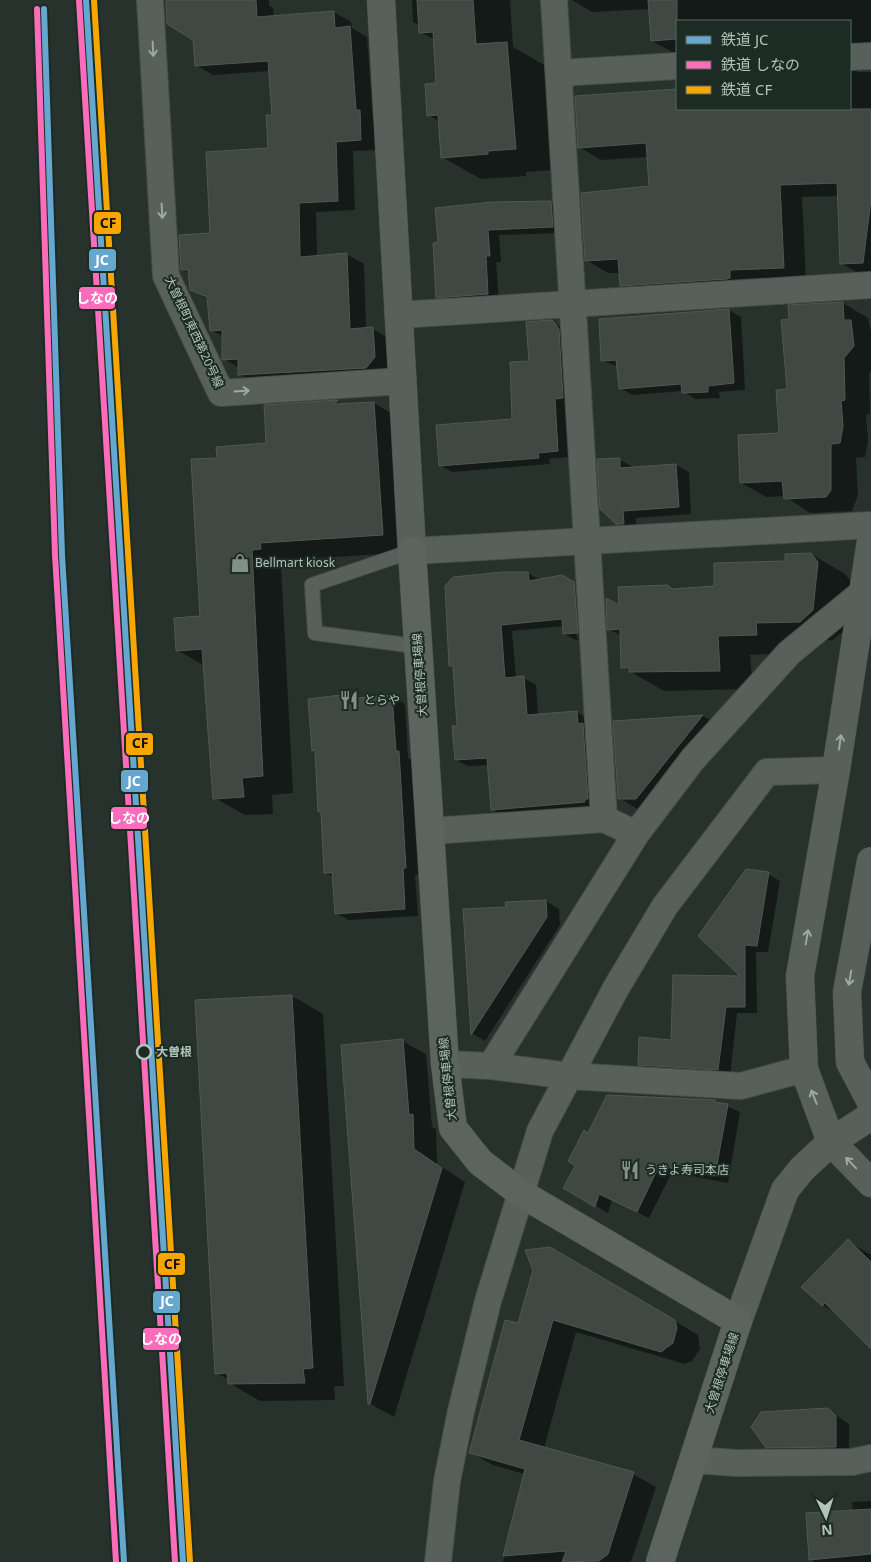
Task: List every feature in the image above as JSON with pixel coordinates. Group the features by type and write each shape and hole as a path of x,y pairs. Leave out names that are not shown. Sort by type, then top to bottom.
{"main road":[{"name":"大曽根停車場線","path":"412,551 445,1064 453,1128 480,1162 522,1194 738,1321 660,1562"}],"street":[{"name":"大曽根町東西第20号線","path":"150,0 166,276 222,393 403,381"},
{"path":"381,0 412,551 587,543 871,525"},
{"path":"554,0 604,818"},
{"path":"851,57 871,56"},
{"path":"559,73 676,66"},
{"path":"399,315 871,285"},
{"path":"871,541 836,770 800,976 804,1069 831,1142 871,1183"},
{"path":"490,1066 636,834 693,759 789,652 862,593"},
{"path":"438,1562 447,1481 460,1411 488,1301 540,1131 616,988 665,906 768,772 836,770"},
{"path":"431,831 604,818 636,834"},
{"path":"871,861 847,992 850,1062 871,1102"},
{"path":"445,1064 490,1066 569,1076 741,1086 804,1069"},
{"path":"738,1321 785,1190 802,1169 831,1142 871,1116"},
{"path":"694,1460 736,1463 852,1462 871,1458"}],"lane":[{"path":"412,551 312,585 315,633 418,648"}],"building":[{"path":"166,0 256,0 257,17 334,11 335,28 350,26 356,110 360,110 361,140 336,142 338,201 299,203 300,257 347,253 350,329 373,327 375,357 366,368 238,375 238,359 222,360 222,330 210,331 207,297 190,290 188,270 181,270 179,235 210,233 206,152 268,148 266,115 272,115 268,61 195,66 193,40 167,24"},
{"path":"417,0 473,0 476,44 507,42 516,149 488,151 488,154 441,158 438,115 427,116 425,84 436,83 433,32 419,33"},
{"path":"648,0 677,0 676,39 651,41"},
{"path":"676,89 676,110 871,109 871,199 863,263 840,264 837,183 780,185 784,268 730,270 730,278 727,279 620,286 618,259 585,261 581,193 649,186 646,143 578,148 575,96"},
{"path":"551,201 553,227 488,230 490,256 486,256 488,294 436,298 433,243 438,242 435,208 492,202"},
{"path":"843,302 844,320 851,320 854,346 844,358 845,400 841,401 843,426 840,443 831,444 831,490 826,497 784,499 782,481 740,483 738,435 779,433 776,390 787,389 781,320 789,319 788,305"},
{"path":"729,309 734,383 708,386 708,392 682,393 681,384 619,389 616,360 601,361 599,319"},
{"path":"552,320 559,329 563,398 555,399 558,451 538,453 539,458 439,466 436,425 512,419 510,362 529,361 526,322"},
{"path":"338,400 335,404 374,402 383,535 260,543 261,549 252,550 263,776 242,778 244,797 213,799 202,649 176,651 174,618 200,616 191,459 217,458 216,447 266,443 264,405"},
{"path":"620,458 620,468 676,464 679,507 623,511 624,524 616,524 600,509 597,459"},
{"path":"811,553 818,562 813,610 800,622 756,623 757,635 718,636 720,671 629,672 629,668 621,668 620,629 607,630 606,598 619,605 618,587 668,585 672,589 714,586 714,563 785,561 785,554"},
{"path":"503,572 528,572 529,581 562,575 574,582 578,633 563,634 562,619 501,625 505,678 524,676 527,715 577,711 578,724 583,723 588,799 585,799 585,802 491,810 487,758 455,760 452,726 457,726 453,666 449,666 445,586 453,577"},
{"path":"357,693 357,698 392,695 396,751 399,751 406,868 403,868 405,909 335,914 332,873 324,873 321,811 318,812 315,750 312,751 308,699"},
{"path":"703,715 636,799 618,799 613,721"},
{"path":"746,869 769,872 757,946 745,945 745,1007 726,1007 718,1070 638,1065 639,1037 671,1040 673,975 740,976 698,936"},
{"path":"546,900 547,917 471,1035 463,909 506,907 505,902"},
{"path":"292,995 313,1368 303,1369 305,1383 228,1384 227,1373 215,1374 195,1000"},
{"path":"403,1039 409,1115 413,1114 414,1149 442,1168 370,1404 368,1404 341,1045"},
{"path":"607,1095 715,1100 715,1102 728,1104 715,1176 659,1166 637,1212 599,1194 595,1207 563,1188 575,1166 568,1161 584,1130 588,1133"},
{"path":"848,1239 871,1262 871,1349 825,1303 822,1306 801,1287"},
{"path":"550,1247 675,1320 677,1328 673,1343 661,1352 553,1320 519,1440 634,1472 608,1554 599,1561 562,1562 566,1551 503,1556 525,1469 469,1453 505,1320 518,1323 533,1270 525,1250"},
{"path":"828,1408 836,1416 836,1447 766,1448 751,1427 761,1412"},
{"path":"871,1509 871,1554 809,1560 806,1513"}],"rail line":[{"name":"しなの","path":"79,0 175,1562"},
{"name":"JC","path":"86,0 183,1562"},
{"name":"CF","path":"94,0 190,1562"},
{"name":"しなの","path":"37,9 55,555 116,1562"},
{"name":"JC","path":"44,9 62,555 124,1562"}],"place":[{"name":"Bellmart kiosk","path":"240,563"},
{"name":"とらや","path":"349,700"},
{"name":"大曽根","path":"144,1052"},
{"name":"うきよ寿司本店","path":"630,1170"}]}
